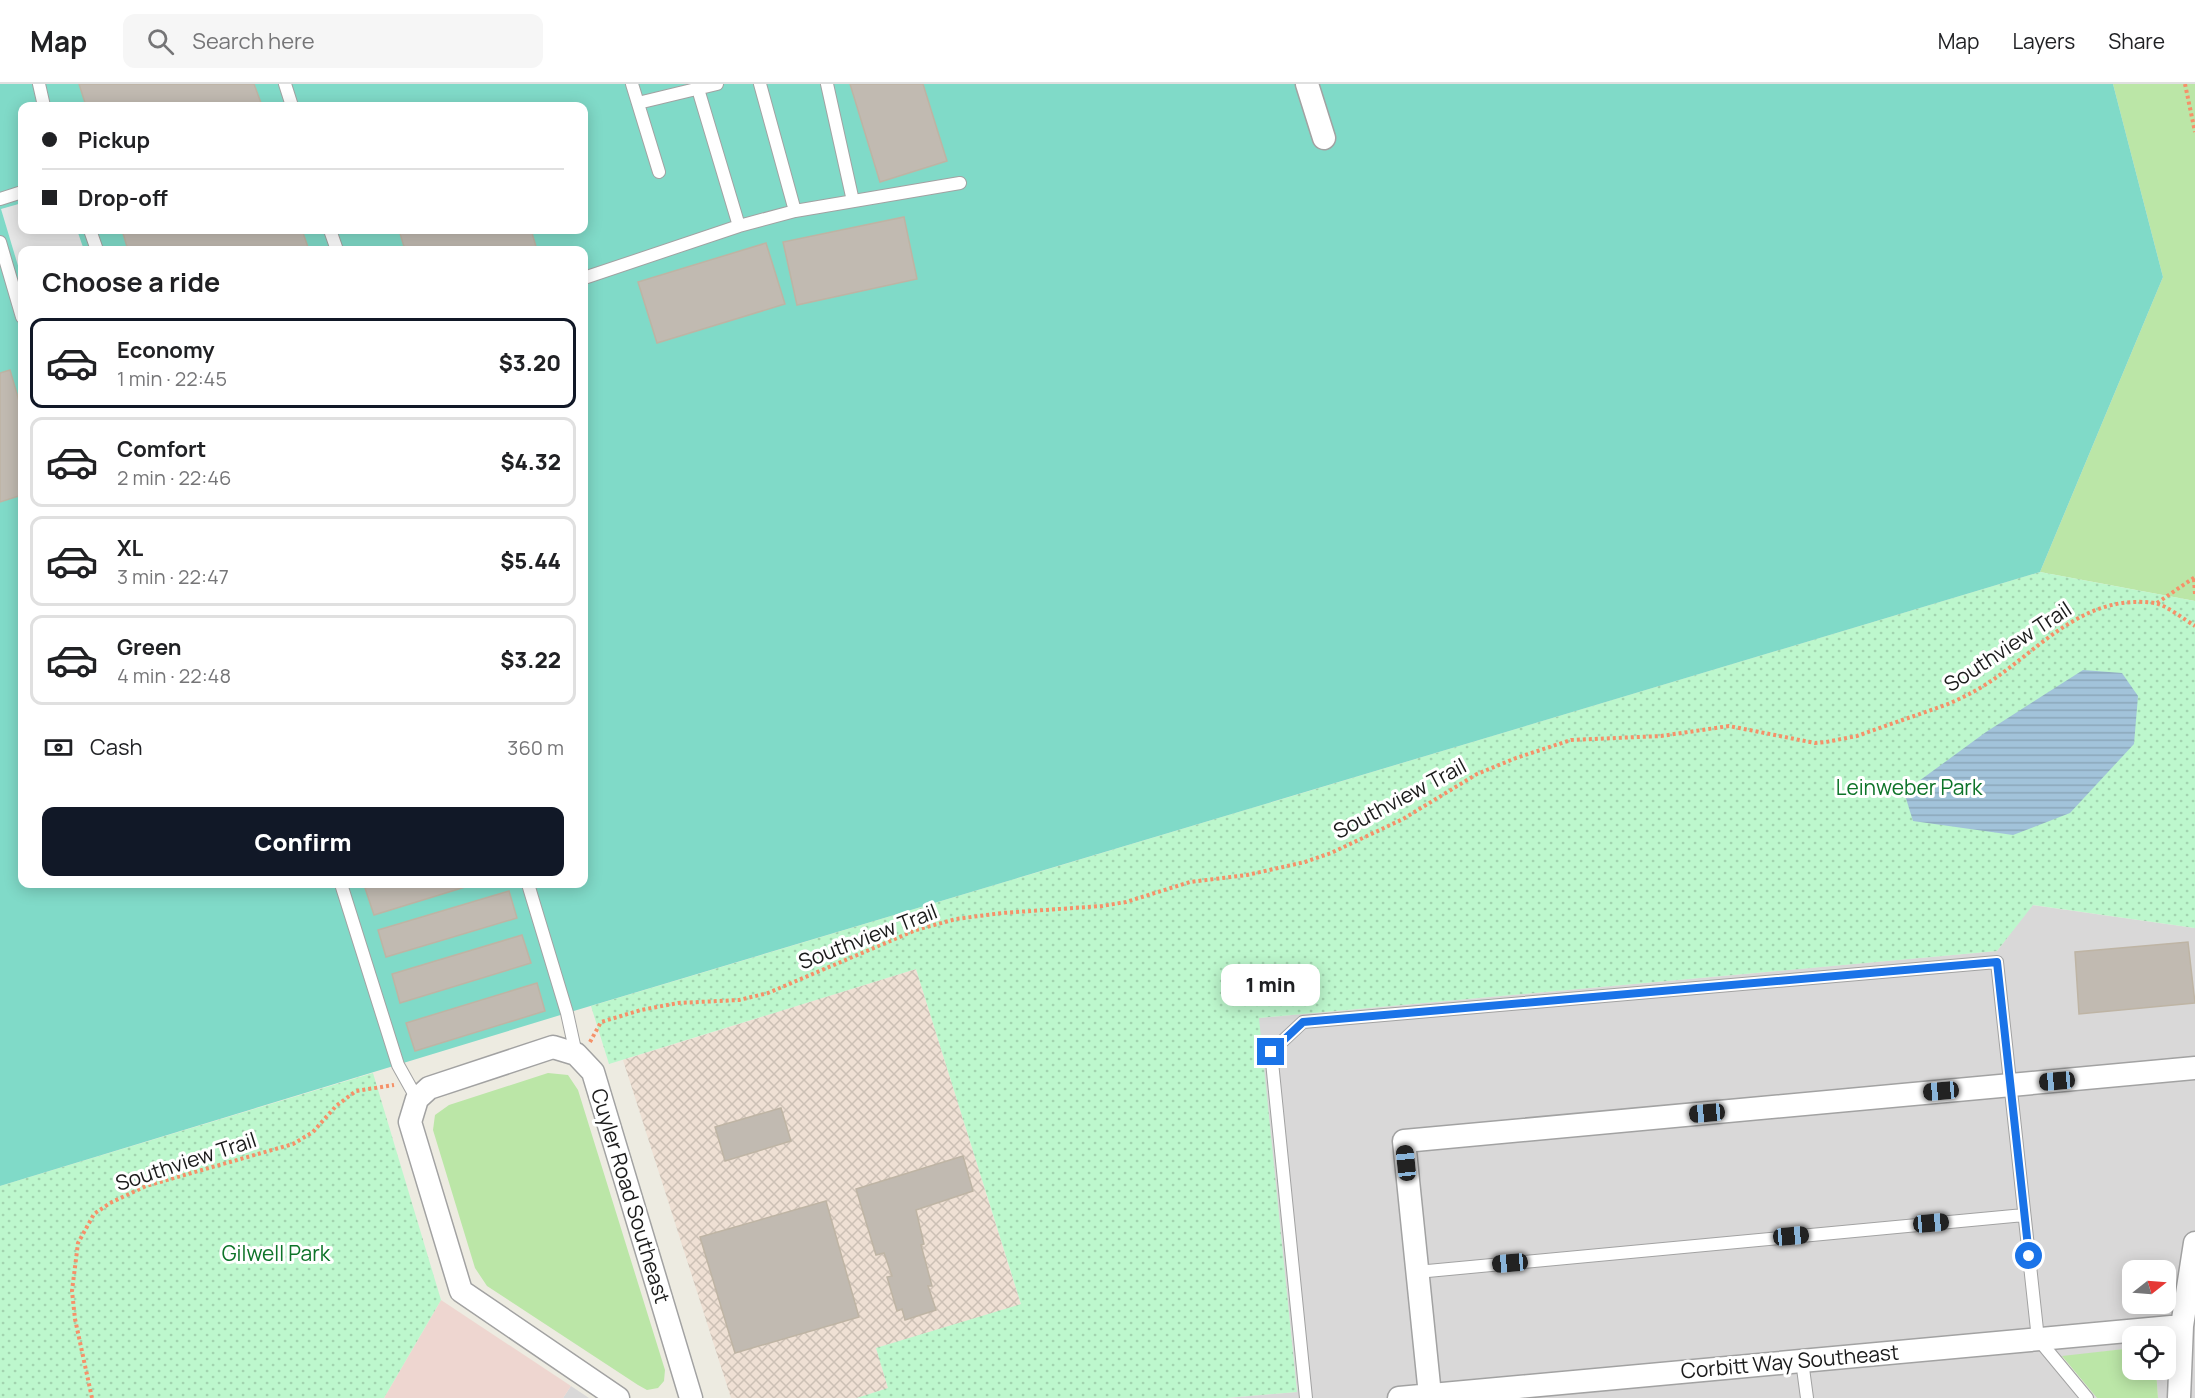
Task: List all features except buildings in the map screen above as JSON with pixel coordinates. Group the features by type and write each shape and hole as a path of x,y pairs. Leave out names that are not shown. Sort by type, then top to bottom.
{"street":[{"path":"1307,84 1323,138"},
{"path":"576,1054 554,1047 429,1088 417,1099 410,1122 461,1291 618,1398"},
{"name":"Cuyler Road Southeast","path":"576,1054 593,1072 691,1398"},
{"path":"1430,1395 1404,1141 2195,1068"},
{"path":"2180,1398 2182,1326 2195,1243"},
{"name":"Corbitt Way Southeast","path":"1399,1398 2182,1326"}],"lane":[{"path":"39,84 43,102"},
{"path":"285,84 291,102"},
{"path":"632,84 659,172"},
{"path":"638,103 717,84"},
{"path":"760,84 795,211"},
{"path":"827,84 853,201"},
{"path":"698,89 739,226"},
{"path":"588,277 739,226 795,211 960,183"},
{"path":"0,199 18,193"},
{"path":"0,242 18,303"},
{"path":"342,888 398,1065 417,1099"},
{"path":"529,888 567,1013 576,1054"},
{"path":"1306,1398 1271,1052 1303,1022 1997,962 2038,1339 2087,1398"},
{"path":"1417,1272 2025,1215"},
{"path":"1802,1361 1807,1398"}],"path":[{"path":"2185,84 2195,132"},
{"path":"2194,578 2195,594"},
{"path":"2194,578 2157,603 2195,626"},
{"name":"Southview Trail","path":"576,1054 593,1040 601,1022 641,1010 678,1003 739,1000 768,993 916,930 956,919 1002,913 1102,906 1126,902 1190,882 1247,875 1305,862 1331,853 1403,819 1477,774 1571,740 1661,736 1730,726 1815,743 1857,736 1966,696 2000,675 2064,625 2084,614 2120,604 2157,603"},
{"name":"Southview Trail","path":"92,1398 75,1319 72,1291 78,1244 94,1215 110,1203 146,1186 293,1144 313,1132 336,1106 356,1091 390,1085 404,1086 417,1099"}],"shaded area":[{"path":"0,84 2113,84 2163,277 2040,572 567,1013 0,1186"},
{"path":"18,204 18,234 78,234 83,246 18,246 18,266 1,209"},
{"path":"2083,670 2122,673 2138,696 2134,744 2070,813 2013,835 1913,821 1904,792 1986,732"},
{"path":"2032,905 2195,928 2195,1398 2158,1398 2157,1380 2176,1380 2176,1326 2122,1326 2122,1349 2062,1357 2097,1398 1226,1398 1297,1392 1258,1018 1997,951"},
{"path":"916,969 1021,1305 876,1348 888,1388 857,1398 731,1398 623,1060"},
{"path":"441,1300 571,1386 563,1398 384,1398"},
{"path":"571,1386 589,1398 563,1398"}],"green space":[{"path":"2113,84 2195,84 2195,601 2040,572 2163,277"},
{"name":"Leinweber Park","path":"2040,572 2195,601 2195,928 2033,905 1997,951 1259,1018 1297,1392 1226,1398 857,1398 888,1388 876,1348 1021,1304 916,969 609,1064 591,1006"},
{"name":"Gilwell Park","path":"373,1073 441,1300 384,1398 0,1398 0,1186"},
{"path":"548,1073 568,1075 578,1090 665,1370 664,1381 658,1388 647,1390 638,1385 487,1286 475,1268 433,1130 435,1115 449,1105"},
{"path":"2122,1349 2122,1380 2157,1380 2158,1398 2097,1398 2062,1356"}],"route":[{"path":"1271,1052 1303,1022 1997,962 2029,1256"}]}
